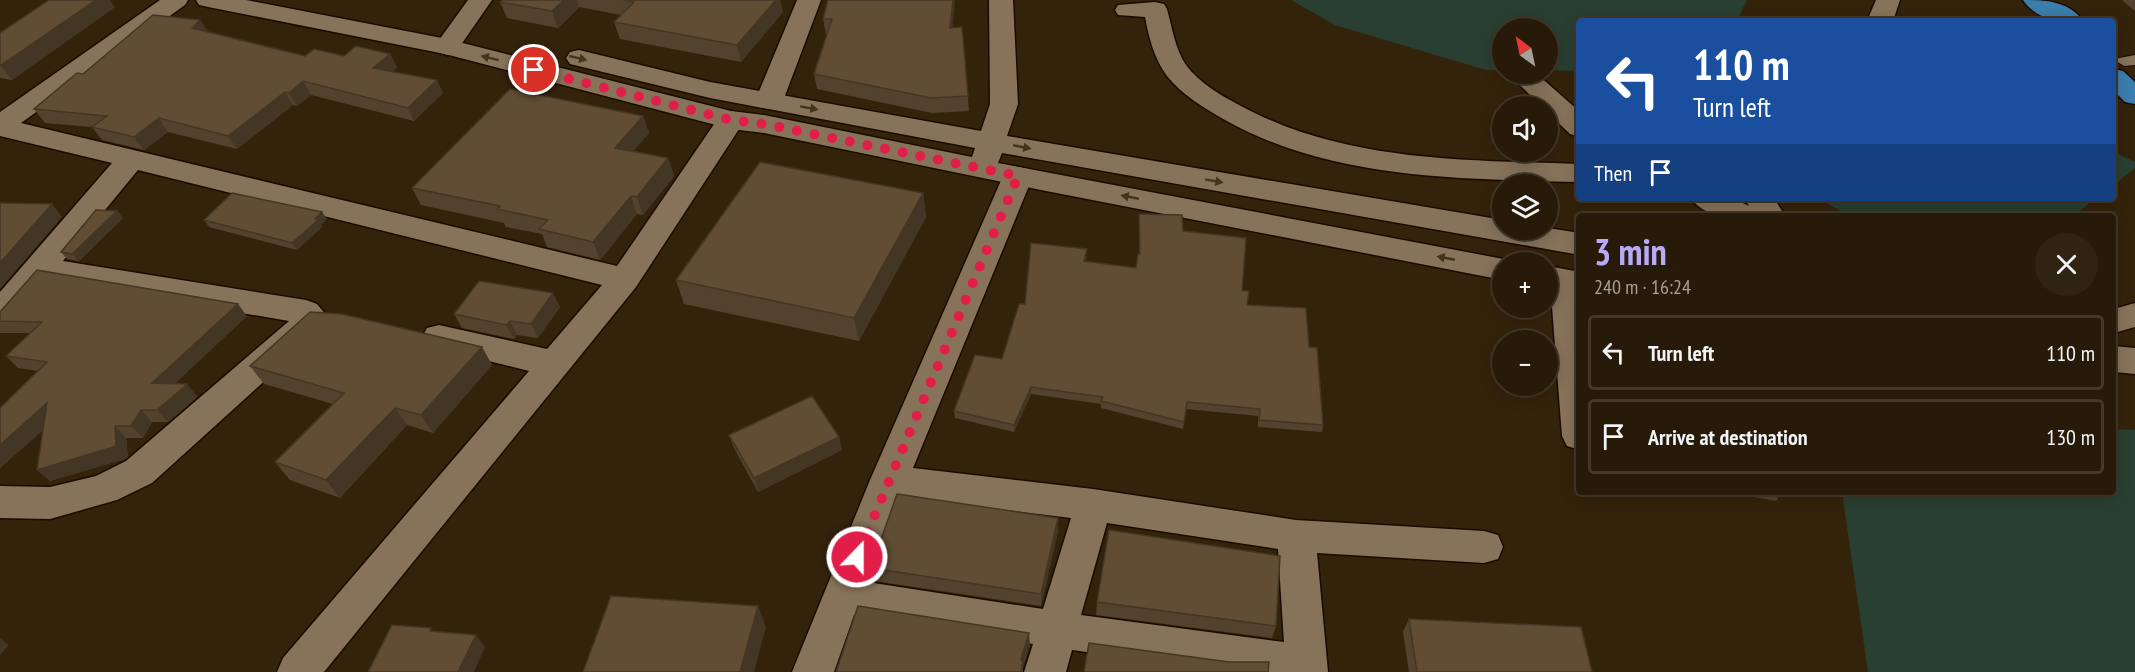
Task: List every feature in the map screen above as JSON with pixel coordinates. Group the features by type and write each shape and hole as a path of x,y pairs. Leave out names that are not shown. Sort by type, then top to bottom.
{"main road":[{"path":"2028,0 2045,18"},
{"path":"2035,0 2065,18"},
{"path":"2124,64 2135,96"}],"street":[{"path":"0,126 176,0"},
{"path":"208,0 453,38 731,120 764,124 982,170 1492,267"},
{"path":"286,0 453,38 710,90 1576,243"},
{"path":"453,38 480,0"},
{"path":"769,101 809,0"},
{"path":"982,170 1004,104 1001,0"},
{"path":"1881,18 1888,0"},
{"path":"1127,10 1155,9 1173,67 1202,94 1236,117 1298,142 1372,159 1448,168 1576,173"},
{"path":"1532,84 1576,124"},
{"path":"298,672 625,279 731,120"},
{"path":"0,126 625,279"},
{"path":"0,314 132,159"},
{"path":"813,672 888,480 1018,176"},
{"path":"1712,201 1738,213"},
{"path":"0,502 50,503 104,489 139,472 307,325 327,316 261,303 41,268"},
{"path":"1564,280 1576,397"},
{"path":"2116,320 2135,315"},
{"path":"410,330 555,364"},
{"path":"2116,359 2135,361"},
{"path":"888,480 1093,505 1296,536 1484,547"},
{"path":"1045,672 1093,505"},
{"path":"841,596 1307,668 1296,536"}],"green space":[{"path":"1291,0 1747,0 1736,18 1576,18 1576,71 1558,70 1558,18 1492,18 1492,70 1335,25"},
{"path":"2116,153 2135,162 2135,168 2116,183"},
{"path":"1823,201 2092,201 2077,213 1844,213"},
{"path":"2116,429 2135,430 2135,672 1868,672 1842,495 2116,495"}],"building":[{"path":"49,0 96,0 0,66 0,33"},
{"path":"502,0 564,0 552,11 500,2"},
{"path":"623,0 776,0 737,45 614,22 634,2"},
{"path":"828,0 953,0 950,28 962,27 968,96 931,98 814,74 832,19 823,19"},
{"path":"153,15 200,20 192,28 305,56 314,49 344,56 356,46 390,54 373,68 437,80 408,108 303,81 228,136 159,118 134,137 92,127 107,116 34,109 77,73 83,74"},
{"path":"510,89 643,116 615,148 668,158 637,197 631,196 593,242 539,229 548,220 497,209 500,206 412,188"},
{"path":"760,162 923,193 854,318 676,280"},
{"path":"232,193 322,212 315,219 318,220 292,243 204,220"},
{"path":"0,203 52,204 0,263"},
{"path":"96,210 117,211 72,254 61,252"},
{"path":"1139,214 1182,215 1183,231 1246,238 1242,291 1249,291 1247,305 1306,308 1309,347 1317,348 1323,425 1259,420 1260,409 1187,402 1184,422 1101,401 1103,397 1031,387 1014,425 954,411 975,355 1002,359 1019,304 1025,304 1031,243 1087,249 1084,261 1136,268 1138,254 1140,254"},
{"path":"37,270 238,304 152,383 187,384 157,410 141,410 131,426 115,426 116,445 37,470 47,403 0,445 0,408 47,362 6,356 42,322 0,321 0,312"},
{"path":"479,281 553,293 531,324 510,321 506,325 454,314"},
{"path":"310,312 342,314 482,347 421,415 395,408 326,480 275,462 344,393 250,366"},
{"path":"812,396 839,437 754,478 729,435"},
{"path":"897,494 1058,518 1041,594 871,568"},
{"path":"1109,530 1280,556 1276,626 1097,602"},
{"path":"611,596 758,606 740,672 583,672"},
{"path":"858,606 1029,633 1021,659 1023,662 1021,672 836,672"},
{"path":"1409,619 1581,627 1592,672 1417,672"},
{"path":"392,625 476,635 458,672 368,672"},
{"path":"1089,643 1229,662 1269,662 1268,672 1084,672"}],"route":[{"path":"534,70 731,120 764,124 1018,176 857,557"}]}
